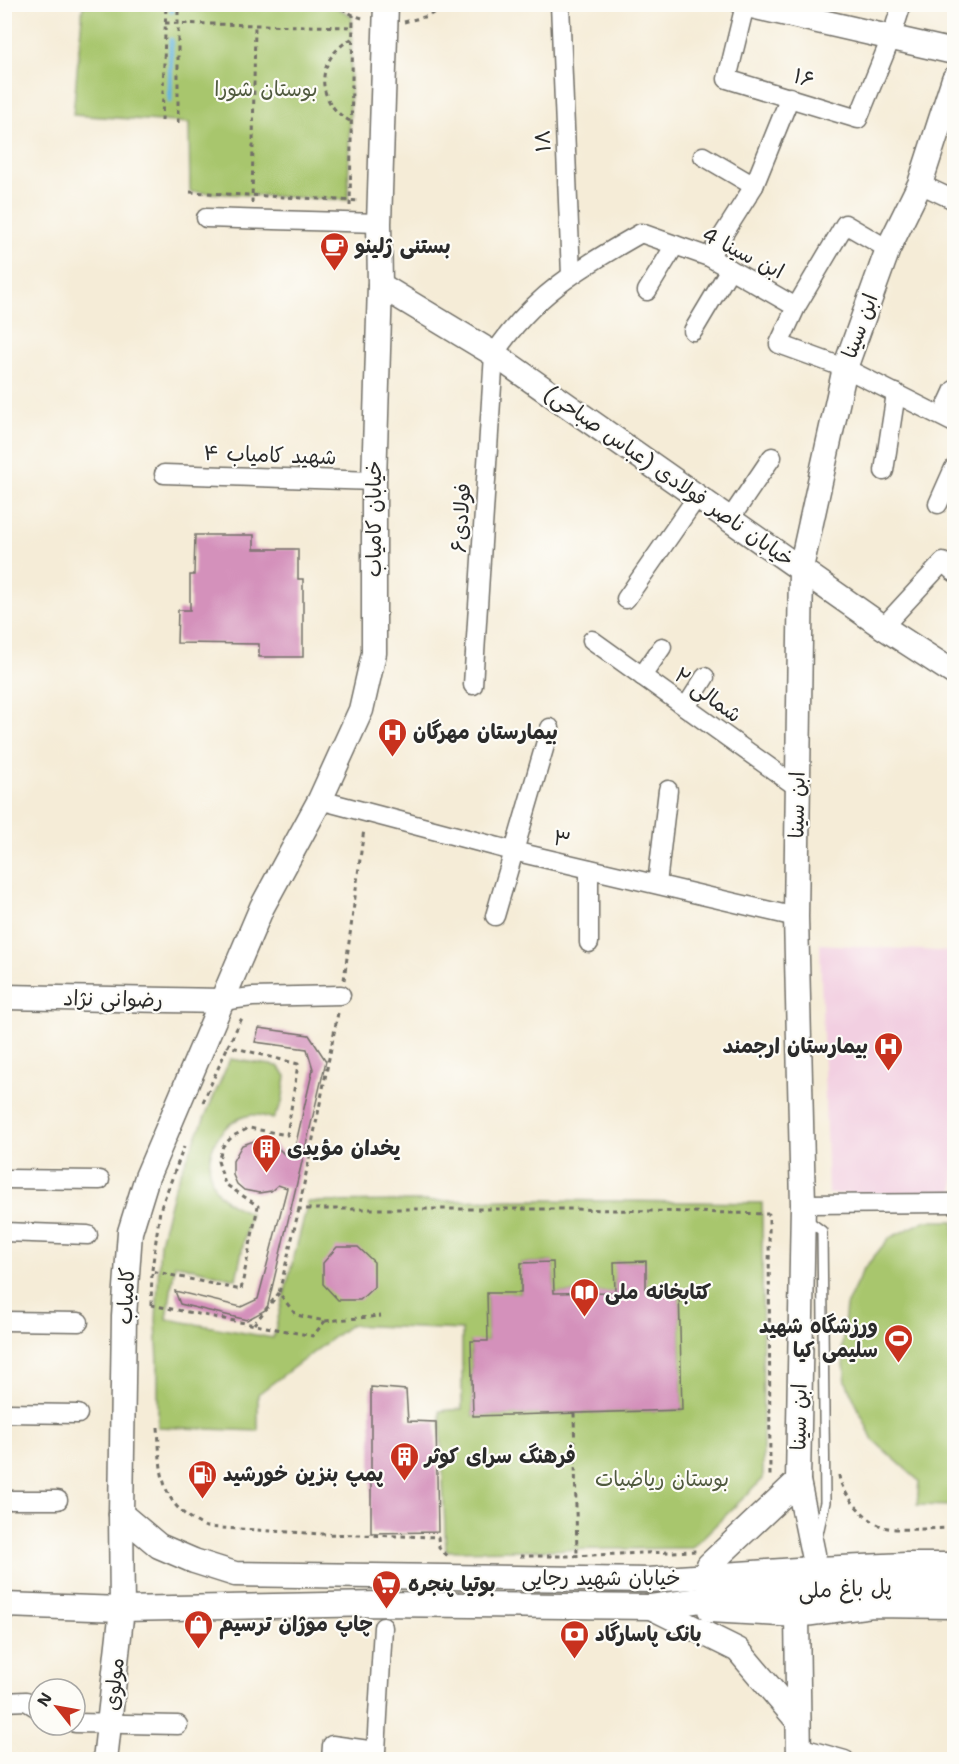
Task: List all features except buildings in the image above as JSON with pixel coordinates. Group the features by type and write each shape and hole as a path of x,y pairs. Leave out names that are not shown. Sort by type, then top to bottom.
{"main road":[{"name":"خیابان کامیاب","path":"222,1001 262,907 320,800 361,710 374,653 374,481 386,4"},
{"path":"744,5 802,11 891,38 954,52"},
{"name":"ابن سینا","path":"813,1554 798,1481 802,1210 796,917 801,568 845,368 888,249 920,184 954,79"},
{"name":"خیابان ناصر فولادی (عباس صباحی)","path":"380,285 494,354 883,627 954,673"},
{"name":"رضوانی نژاد","path":"4,997 222,1001"},
{"name":"کامیاب","path":"122,1609 120,1514 124,1316 130,1232 147,1177 222,1001"},
{"path":"703,1558 798,1481"},
{"name":"خیابان شهید رجایی","path":"120,1514 159,1546 194,1561 235,1574 633,1581 736,1586"},
{"path":"633,1581 703,1558 813,1554 954,1553"},
{"name":"پل باغ ملی","path":"736,1586 895,1566 954,1565"},
{"name":"خیابان شهید رجایی","path":"4,1605 122,1609 381,1604 651,1607 736,1586"},
{"name":"پل باغ ملی","path":"736,1586 954,1587"},
{"path":"651,1607 797,1615 872,1605 954,1606"},
{"path":"651,1607 738,1650 798,1721"},
{"name":"مولوی","path":"105,1760 111,1724 122,1609"},
{"path":"797,1615 799,1753"}],"street":[{"name":"۱۸","path":"560,4 571,275"},
{"path":"891,38 902,4"},
{"name":"۱۶","path":"744,5 727,79 858,118 891,38"},
{"path":"710,257 754,186 790,97"},
{"path":"703,156 754,186"},
{"path":"920,184 954,200"},
{"path":"206,218 349,223 379,212"},
{"path":"796,307 845,224 888,249"},
{"name":"ابن سینا 4","path":"571,275 641,233 710,257 796,307 779,344 845,368"},
{"path":"647,291 675,245"},
{"path":"693,331 730,269"},
{"path":"494,354 502,342 546,294 571,275"},
{"name":"فولادی۶","path":"473,686 494,354"},
{"path":"845,368 948,420 954,390"},
{"path":"884,471 896,393"},
{"path":"730,519 772,458"},
{"path":"938,504 954,468"},
{"name":"شهید کامیاب ۴","path":"164,474 374,481"},
{"path":"626,599 697,497"},
{"path":"883,627 943,562 954,572"},
{"name":"۲ شمالی","path":"592,640 797,787"},
{"path":"642,676 662,646"},
{"path":"686,707 705,677"},
{"path":"495,916 550,728"},
{"path":"657,884 668,790"},
{"name":"۳","path":"320,800 513,851 796,917"},
{"path":"589,869 589,944"},
{"path":"222,1001 252,997 342,995"},
{"path":"4,1179 100,1180"},
{"path":"802,1210 954,1203"},
{"path":"4,1232 88,1235"},
{"path":"4,1321 79,1322"},
{"path":"4,1413 78,1414"},
{"path":"4,1500 58,1500"},
{"path":"332,1752 376,1751 382,1627"},
{"path":"4,1702 27,1702"},
{"path":"87,1723 178,1725"},
{"path":"799,1753 845,1760"}],"lane":[{"path":"802,1210 822,1231 825,1502 813,1554"}],"path":[{"path":"162,122 166,4"},
{"path":"178,4 178,123"},
{"path":"349,223 353,15"},
{"path":"165,23 353,27"},
{"path":"251,219 255,25"},
{"path":"351,122 336,112 331,105 324,80 327,62 332,54 353,38"},
{"path":"190,192 350,201 379,212"},
{"path":"254,1324 279,1293 299,1209 342,995 366,812"},
{"path":"199,1111 252,997"},
{"path":"152,1271 241,1290 258,1206 225,1184 218,1161 223,1146 232,1136 249,1128 287,1135 298,1064 228,1046"},
{"path":"151,1305 152,1271 160,1210 185,1143"},
{"path":"299,1209 573,1209 769,1214 770,1478 765,1487"},
{"path":"279,1293 296,1315 325,1321 381,1316"},
{"path":"124,1316 151,1305 313,1336 325,1321"},
{"path":"574,1413 577,1555"},
{"path":"158,1427 164,1485 172,1501 191,1520 206,1527 322,1534 438,1537 439,1548 446,1556 457,1556"},
{"path":"839,1471 840,1484 854,1505 886,1528 954,1528"},
{"path":"512,1556 703,1558"}],"shaded area":[{"name":"بیمارستان ارجمند","path":"820,944 954,952 954,1193 828,1194"}],"green space":[{"name":"بوستان شورا","path":"83,5 332,5 352,16 348,200 190,192 189,123 73,115"},
{"name":"بوستان ریاضیات","path":"230,1059 278,1066 286,1076 282,1103 273,1119 251,1115 238,1119 219,1135 210,1158 213,1183 219,1194 237,1208 250,1213 236,1279 175,1264 167,1319 273,1338 308,1202 540,1200 762,1203 763,1479 692,1548 446,1551 440,1411 462,1409 462,1330 350,1325 258,1394 258,1431 158,1427 156,1320 160,1242 174,1188","holes":["645,1261 646,1290 679,1289 682,1410 473,1416 471,1342 488,1341 487,1294 521,1293 521,1263 553,1262 554,1293 615,1292 615,1262"]},
{"name":"ورزشگاه شهید سلیمی کیا","path":"925,1221 954,1221 954,1506 917,1505 919,1481 873,1440 846,1382 842,1346 846,1306 863,1270 889,1238"}],"waterway":[{"path":"172,4 172,11"},
{"path":"170,101 171,40"}],"place":[{"name":"بستنی ژلینو","path":"334,272"},
{"name":"بیمارستان مهرگان","path":"392,758"},
{"name":"بیمارستان ارجمند","path":"889,1072"},
{"name":"یخدان مؤیدی","path":"266,1174"},
{"name":"کتابخانه ملی","path":"584,1318"},
{"name":"ورزشگاه شهید سلیمی کیا","path":"899,1364"},
{"name":"فرهنگ سرای کوثر","path":"404,1482"},
{"name":"پمپ بنزین خورشید","path":"202,1500"},
{"name":"بوتیا پنجره","path":"387,1610"},
{"name":"چاپ موژان ترسیم","path":"198,1650"},
{"name":"بانک پاسارگاد","path":"574,1660"}]}
